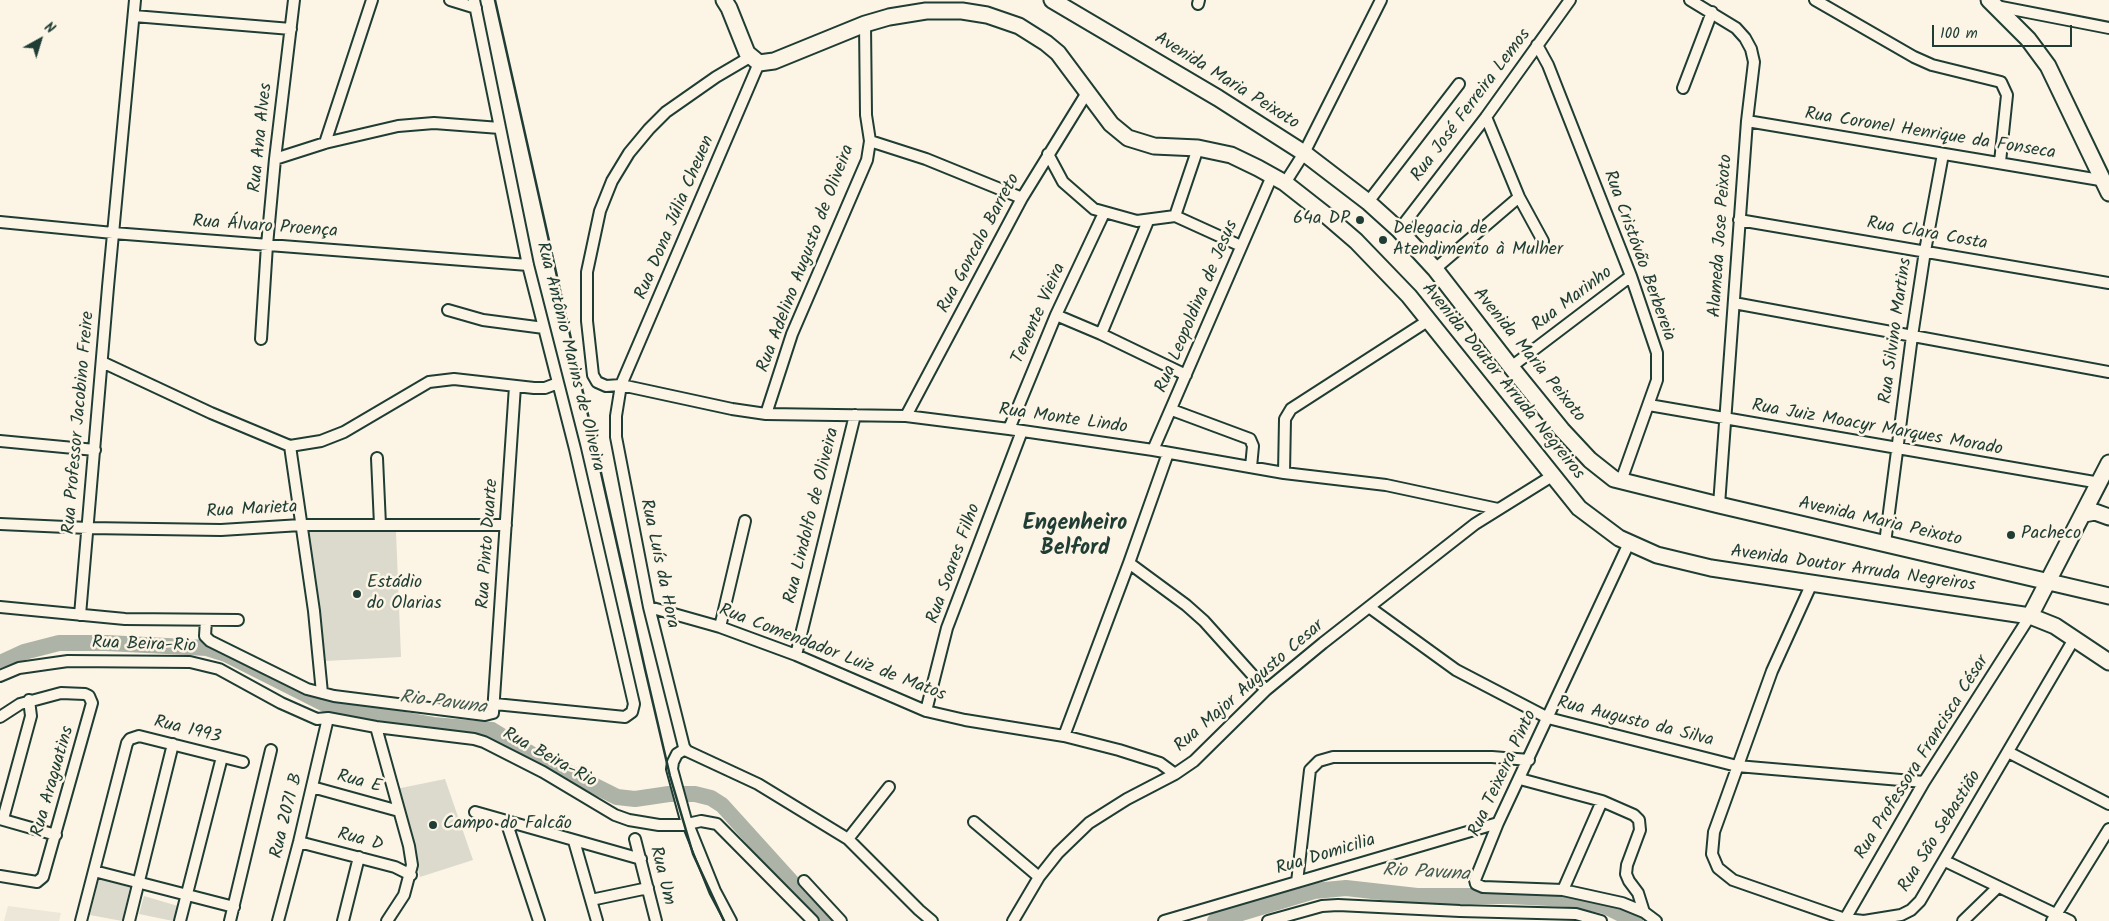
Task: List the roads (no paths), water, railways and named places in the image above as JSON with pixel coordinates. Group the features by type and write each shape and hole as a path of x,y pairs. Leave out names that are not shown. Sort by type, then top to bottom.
{"main road":[{"path":"724,0 755,60"},
{"name":"Avenida Maria Peixoto","path":"1052,0 1218,98 1304,152 1368,202 1399,230 1434,269 1511,367 1590,460 1604,472 1621,481 1719,506 2109,596"},
{"path":"1992,3 2028,39 2048,66 2107,185"},
{"name":"Avenida Doutor Arruda Negreiros","path":"755,60 774,61 865,24 926,11 962,11 1004,20 1019,26 1046,43 1088,91 1111,124 1128,138 1154,146 1198,148 1231,156 1278,180 1322,211 1356,241 1409,296 1579,508 1604,528 1629,544 1680,562 1711,568 2030,616 2055,626 2109,662"},
{"path":"2030,616 2048,581 2095,511 2100,483 2109,463"}],"street":[{"name":"Rua Professor Jacobino Freire","path":"80,615 113,233 136,0"},
{"name":"Rua Ana Alves","path":"262,339 267,245 275,159 294,0"},
{"path":"325,143 372,0"},
{"path":"450,0 475,4"},
{"name":"Rua Leopoldina de Jesus","path":"1153,450 1172,410 1241,246 1278,180 1304,152 1381,0"},
{"name":"Rua José Ferreira Lemos","path":"1399,230 1486,117 1570,0"},
{"name":"Alameda Jose Peixoto","path":"1690,0 1736,28 1745,38 1751,49 1754,62 1746,121 1719,506"},
{"path":"1815,0 1914,57 1932,65 2000,82 2007,95 2000,162"},
{"path":"1992,3 2109,28"},
{"name":"Rua Antônio Marins de Oliveira","path":"475,4 528,264 575,450 634,704 632,712 625,717 494,708"},
{"path":"1682,88 1712,12"},
{"path":"134,16 291,29"},
{"name":"Rua Adelino Augusto de Oliveira","path":"766,414 792,334 864,168 870,140 866,115 865,24"},
{"name":"Rua Cristóvão Berbereia","path":"1537,45 1548,65 1631,276 1657,353 1656,380 1649,405 1621,481"},
{"name":"Rua Monte Lindo","path":"755,60 716,77 666,112 629,153 612,181 600,211 587,272 587,321 593,375 597,382 606,386 621,385 722,407 766,414 906,416 1009,429 1153,450 1284,473 1386,484 1498,509"},
{"name":"Rua Dona Júlia Cheuen","path":"621,385 755,60"},
{"path":"1368,202 1459,84"},
{"name":"Rua Goncalo Barreto","path":"906,416 1022,198 1088,91"},
{"path":"1486,117 1519,197 1543,241"},
{"name":"Rua Coronel Henrique da Fonseca","path":"1746,121 2000,162 2107,185"},
{"path":"275,159 325,143 416,123 500,128"},
{"path":"870,140 919,157 1022,198"},
{"path":"1175,216 1198,148"},
{"path":"1048,154 1063,182 1071,191 1094,209 1104,214 1137,221 1175,216 1241,246"},
{"name":"Rua Silvino Martins","path":"1885,543 1912,336 1943,154"},
{"path":"1434,269 1519,197"},
{"name":"Tenente Vieira","path":"1009,429 1056,315 1104,214"},
{"name":"Rua Clara Costa","path":"1740,220 2109,283"},
{"path":"1101,334 1148,221"},
{"name":"Rua Álvaro Proença","path":"0,222 113,233 528,264"},
{"name":"Rua Marinho","path":"1511,367 1631,276"},
{"path":"1734,303 2109,372"},
{"path":"448,310 483,320 544,328"},
{"path":"1056,315 1186,374"},
{"path":"1284,473 1285,420 1291,409 1429,320"},
{"path":"102,362 211,413 290,446 321,441 344,432 429,382 454,379 534,388 545,388 558,383"},
{"name":"Rua Luís da Hora","path":"621,385 616,416 616,437 649,607 684,748"},
{"name":"Rua Pinto Duarte","path":"494,708 515,386"},
{"name":"Rua Juiz Moacyr Marques Morado","path":"1649,405 1726,420 2100,483"},
{"path":"1172,410 1250,439 1253,446 1252,467"},
{"name":"Rua Lindolfo de Oliveira","path":"796,655 855,415"},
{"name":"Rua Soares Filho","path":"926,711 948,628 1022,431"},
{"path":"0,442 95,450"},
{"path":"290,446 314,611 322,693"},
{"path":"1064,736 1130,563 1168,453"},
{"path":"377,458 380,525"},
{"name":"Rua Major Augusto Cesar","path":"1013,921 1039,877 1058,853 1089,823 1175,774 1204,752 1266,690 1369,607 1475,524 1552,476"},
{"path":"720,627 746,521"},
{"name":"Rua Marieta","path":"0,524 88,528 221,530 301,524 506,525"},
{"name":"Rua Teixeira Pinto","path":"1563,890 1483,887 1476,884 1475,880 1498,823 1629,544"},
{"path":"1130,563 1204,621 1266,690"},
{"name":"Rua São Sebastião","path":"1812,583 1772,671 1737,766 1711,845 1712,854 1718,868 1732,880 1844,919 1864,920 1901,915 1912,910 1920,901 2074,639"},
{"path":"0,607 124,619 238,620"},
{"name":"Rua Comendador Luiz de Matos","path":"649,607 720,627 796,655 926,711 965,720 1064,736 1143,757 1160,763 1175,774"},
{"name":"Rua Augusto da Silva","path":"1369,607 1456,670 1548,718 1737,766 1924,782"},
{"name":"Rua Professora Francisca César","path":"1844,919 1924,782 2030,616"},
{"path":"206,620 205,636 210,641 307,689 322,693 485,714 494,708"},
{"name":"Rua Beira-Rio","path":"0,676 19,668 68,661 190,662 219,669 281,703 317,719 328,718 376,727 479,740 543,772 616,815 644,824 688,824 701,821 717,824 813,921"},
{"name":"Rua Araguatins","path":"0,876 41,881 92,708 91,700 85,694 60,693 29,700"},
{"path":"0,717 11,708 29,700 31,716 1,819 56,835"},
{"name":"Rua 2071 B","path":"278,921 328,718"},
{"path":"376,727 412,858 411,874 404,895 387,921"},
{"name":"Rua 1993","path":"94,871 127,743 130,739 139,736 243,762"},
{"path":"129,921 173,744"},
{"path":"731,921 715,891 681,803 673,762 677,754 684,748 689,753 758,784 848,839 932,921"},
{"path":"230,921 271,750"},
{"path":"2008,752 2109,804"},
{"path":"180,921 222,756"},
{"path":"1297,882 1310,770 1318,761 1333,757 1492,757 1529,760"},
{"path":"1520,779 1602,800 1625,810 1639,820 1640,830 1627,865 1626,874 1638,893 1644,912"},
{"name":"Rua E","path":"312,787 398,811"},
{"path":"848,839 889,787"},
{"path":"1602,800 1563,890 1622,902 1644,912 1656,921"},
{"path":"475,812 641,859"},
{"path":"506,821 540,921"},
{"path":"974,822 1039,877"},
{"name":"Rua Domicilia","path":"1164,921 1498,823"},
{"path":"2054,918 2109,829"},
{"name":"Rua Um","path":"635,839 656,921"},
{"path":"574,841 597,921"},
{"name":"Rua D","path":"299,842 395,867 411,874"},
{"path":"343,921 360,858"},
{"path":"1945,861 1998,886 2054,918 2070,921"},
{"path":"81,921 94,871 234,907"},
{"path":"804,881 840,921"},
{"path":"1963,921 1998,886"},
{"path":"591,900 648,888"},
{"path":"1268,921 1322,906 1338,904 1460,911 1550,912 1576,914 1601,921"},
{"path":"1190,921 1199,911"}],"waterway":[{"name":"Rio Pavuna","path":"0,663 24,652 59,643 106,643 207,648 226,654 331,707 433,725 492,730 533,755 617,797 635,799 669,794 695,794 711,798 722,805 827,921"},
{"name":"Rio Pavuna","path":"1215,921 1314,891 1346,888 1417,896 1509,896 1569,899 1605,906 1635,921"}],"railway":[{"path":"495,0 670,776 693,854 724,921"}],"place":[{"name":"64a DP","path":"1360,220"},
{"name":"Delegacia de Atendimento à Mulher","path":"1383,240"},
{"name":"Pacheco","path":"2011,535"},
{"name":"Estádio do Olarias","path":"357,594"},
{"name":"Campo do Falcão","path":"433,825"}],"district":[{"name":"Engenheiro Belford","path":"1075,538"}]}
